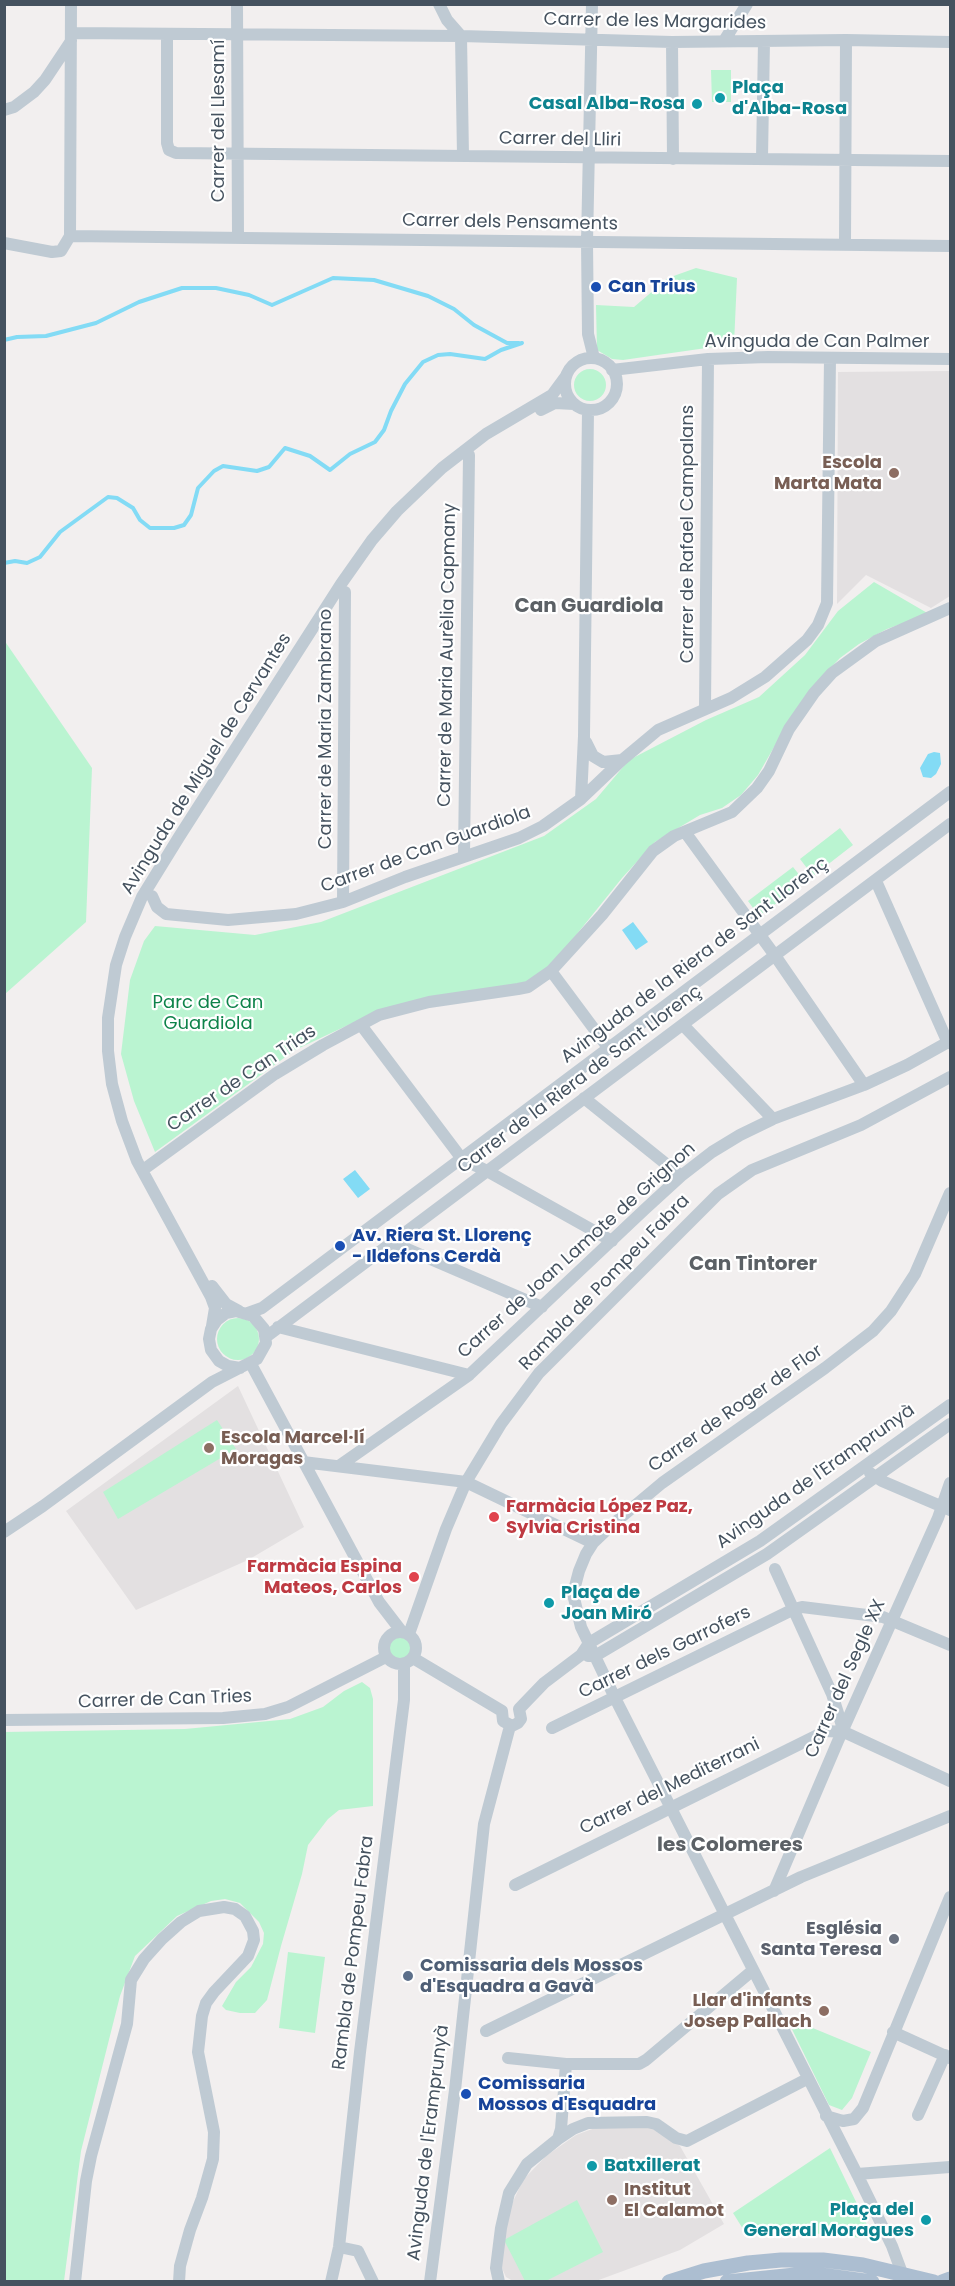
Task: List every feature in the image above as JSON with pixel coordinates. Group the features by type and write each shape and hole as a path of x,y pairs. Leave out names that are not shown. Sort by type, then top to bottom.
{"main road":[{"path":"669,2282 721,2267 781,2260 823,2260 902,2273 934,2282"},
{"path":"727,2282 795,2275 838,2277 872,2282"},
{"path":"942,2282 951,2278"}],"street":[{"path":"4,243 52,252 61,251 70,237 71,4"},
{"name":"Carrer del Llesamí","path":"237,4 238,238"},
{"path":"439,4 447,20 461,36 463,156"},
{"path":"592,4 587,242 588,334 594,358"},
{"path":"724,41 747,4"},
{"name":"Carrer de les Margarides","path":"71,37 167,34 461,36 672,42 846,40 951,42"},
{"name":"Carrer del Lliri","path":"167,34 167,143 169,150 176,153 951,161"},
{"path":"4,110 14,107 34,92 45,80 71,37"},
{"path":"845,243 846,40"},
{"path":"762,158 764,41"},
{"path":"672,42 673,159"},
{"name":"Carrer dels Pensaments","path":"70,237 845,243 951,246"},
{"name":"Avinguda de Can Palmer","path":"612,370 708,359 768,357 951,359"},
{"path":"594,358 606,363 612,370 616,385 610,401 598,409 588,410 574,404 567,394 566,376 576,363 583,359 594,358"},
{"name":"Carrer de Can Guardiola","path":"152,896 157,907 166,915 228,921 297,914 343,902 464,855 519,838 543,826 582,799 622,760 658,730 731,698 765,677 807,640 818,625 827,603 830,358"},
{"name":"Carrer de Rafael Campalans","path":"705,709 708,359"},
{"name":"Avinguda de Miguel de Cervantes","path":"212,1326 215,1308 211,1297 137,1161 122,1121 112,1081 108,1051 108,1018 116,965 125,936 142,897 341,584 372,540 397,511 442,468 486,434 552,395 566,376"},
{"name":"Avinguda de Miguel de Cervantes","path":"243,1312 225,1304 217,1294 147,1167 126,1115 118,1083 114,1045 115,1020 124,963 137,924 152,896 345,592 371,552 392,526 430,486 468,455 548,406 574,404"},
{"path":"582,799 588,410"},
{"name":"Carrer de Maria Aurèlia Capmany","path":"464,855 468,455"},
{"name":"Carrer de Maria Zambrano","path":"343,902 345,592"},
{"name":"Carrer de Can Trias","path":"147,1167 275,1074 379,1016 411,1006 528,987 552,971 602,915 626,883 664,842 732,812 757,789 769,771 789,729 814,693 832,673 876,641 951,608"},
{"path":"584,736 589,751 597,759 603,762 622,760"},
{"name":"Avinguda de la Riera de Sant Llorenç","path":"243,1312 262,1308 951,792"},
{"name":"Carrer de la Riera de Sant Llorenç","path":"245,1366 262,1353 266,1337 278,1327 951,824"},
{"path":"685,832 760,934 864,1084"},
{"path":"876,881 949,1042"},
{"path":"552,971 609,1049"},
{"path":"362,1025 462,1160 487,1171 612,1241"},
{"path":"683,1025 773,1119"},
{"name":"Carrer de Joan Lamote de Grignon","path":"339,1466 469,1375 681,1176 740,1135 773,1119 907,1065 949,1042"},
{"name":"Rambla de Pompeu Fabra","path":"405,1633 466,1482 501,1424 539,1373 718,1194 752,1170 861,1125 951,1077"},
{"path":"584,1098 681,1176"},
{"name":"Carrer de Roger de Flor","path":"902,2273 892,2246 615,1698 577,1615 573,1594 579,1570 593,1543 662,1483 825,1368 873,1331 891,1311 915,1274 951,1193"},
{"path":"391,1242 542,1306"},
{"path":"212,1382 217,1371 217,1359 210,1344 212,1326 223,1315 243,1312 260,1322 266,1337"},
{"path":"278,1327 469,1375"},
{"path":"217,1359 228,1366 245,1366"},
{"path":"4,1532 212,1382 245,1366"},
{"path":"245,1366 303,1462 382,1606 415,1643 416,1649 409,1661"},
{"name":"Avinguda de l'Eramprunyà","path":"519,1709 544,1683 581,1655 589,1643 760,1541 951,1405"},
{"name":"Avinguda de l'Eramprunyà","path":"595,1656 767,1554 951,1424"},
{"path":"303,1462 466,1482 593,1543"},
{"path":"863,1469 946,1509"},
{"name":"Carrer del Segle XX","path":"774,1891 893,1620 946,1509 951,1483"},
{"path":"775,1569 832,1694 844,1732 951,1781"},
{"path":"382,1606 387,1638"},
{"path":"794,1609 802,1607 883,1617 951,1645"},
{"name":"Carrer dels Garrofers","path":"552,1728 794,1609"},
{"path":"405,1633 392,1634 387,1638 384,1645 386,1657 395,1664 409,1661 502,1711"},
{"path":"581,1655 595,1656"},
{"name":"Carrer de Can Tries","path":"4,1720 223,1718 265,1714 288,1707 386,1657"},
{"name":"Rambla de Pompeu Fabra","path":"331,2282 339,2247 360,2052 409,1661"},
{"path":"510,1706 519,1709 520,1721 515,1725 510,1725 502,1719 502,1711 510,1706"},
{"name":"Avinguda de l'Eramprunyà","path":"430,2282 456,2083 484,1824 510,1725"},
{"name":"Carrer del Mediterrani","path":"515,1885 826,1731 844,1732"},
{"path":"486,2031 801,1877 951,1816"},
{"path":"826,2116 843,2121 854,2119 863,2108 893,2032 947,1917 951,1897"},
{"path":"75,2282 86,2181 125,2034 131,1980 144,1959 181,1922 199,1911 224,1907 235,1909 245,1916 253,1931 254,1940 248,1956 210,1997 202,2016 198,2052 214,2132 213,2159 187,2239 180,2266 179,2282"},
{"path":"507,2058 566,2064 639,2064 752,1971"},
{"path":"893,2032 948,2057 918,2115"},
{"path":"558,2139 561,2129 566,2064"},
{"path":"499,2282 496,2268 501,2228 509,2193 527,2164 573,2128 588,2123 646,2122 656,2124 676,2138 687,2141 807,2079"},
{"path":"856,2174 951,2168"},
{"path":"339,2247 358,2251 373,2282"}],"shaded area":[{"name":"Escola Marta Mata","path":"950,371 950,596 931,608 866,575 837,604 838,372"},
{"name":"Escola Marcel·lí Moragas","path":"238,1386 304,1527 248,1560 136,1610 66,1511"},
{"name":"Institut El Calamot","path":"595,2128 656,2128 680,2146 724,2224 680,2250 596,2281 513,2281 506,2277 501,2266 504,2221 523,2180 546,2156 576,2135"}],"green space":[{"path":"711,70 731,70 731,102 712,102"},
{"path":"696,268 737,278 734,344 623,360 612,359 597,350 596,305 634,307 668,278"},
{"path":"590,369 601,374 606,385 601,396 590,401 579,396 574,385 579,374"},
{"name":"Parc de Can Guardiola","path":"874,582 929,614 887,629 859,644 840,658 816,683 785,728 758,775 741,795 722,808 700,815 655,842 622,878 552,965 525,983 376,1012 295,1050 155,1152 134,1101 121,1054 130,980 144,941 155,926 255,935 321,922 544,836 596,799 629,760 706,720 759,697 805,655 838,611"},
{"path":"4,640 92,768 86,922 5,994"},
{"path":"840,828 853,845 813,876 800,859"},
{"path":"793,867 805,882 759,916 748,901"},
{"path":"238,1318 253,1324 259,1339 253,1354 238,1360 223,1354 217,1339 223,1324"},
{"path":"217,1420 236,1449 118,1519 103,1492"},
{"path":"400,1636 405,1637 411,1643 411,1653 405,1659 400,1660 395,1659 389,1653 388,1648 389,1643 395,1637"},
{"path":"362,1682 370,1688 373,1699 373,1806 339,1810 328,1819 308,1845 267,2000 255,2013 240,2013 226,2010 222,2006 236,1982 251,1967 263,1944 264,1933 259,1922 240,1903 225,1899 211,1901 177,1916 135,1956 120,1996 81,2151 64,2281 5,2281 4,1732 185,1729 290,1719 323,1707 344,1691"},
{"path":"288,1952 325,1957 315,2033 279,2028"},
{"path":"786,2017 871,2052 852,2098 842,2110 829,2105"},
{"path":"830,2148 874,2239 800,2232 748,2237 733,2213"},
{"path":"577,2200 603,2252 546,2281 525,2281 504,2240"}],"water":[{"path":"940,753 941,764 931,778 923,777 920,768 928,754"},
{"path":"633,922 648,942 636,950 622,930"},
{"path":"355,1170 370,1189 358,1198 343,1179"}],"waterway":[{"path":"4,340 46,336 96,323 139,302 182,288 216,288 249,295 272,305 333,278 374,280 428,296 454,309 474,325 507,343 519,343"},
{"path":"4,563 15,561 27,563 40,557 60,532 108,497 117,498 133,508 140,520 150,528 174,528 184,525 191,515 198,488 214,471 223,466 257,471 269,467 285,448 310,456 330,470 350,454 375,442 384,430 405,384 423,362 438,355 450,354 485,359 501,350 522,343"}],"place":[{"name":"Plaça d'Alba-Rosa","path":"720,98"},
{"name":"Casal Alba-Rosa","path":"697,104"},
{"name":"Can Trius","path":"596,287"},
{"name":"Escola Marta Mata","path":"894,473"},
{"name":"Av. Riera St. Llorenç - Ildefons Cerdà","path":"340,1246"},
{"name":"Escola Marcel·lí Moragas","path":"209,1448"},
{"name":"Farmàcia López Paz, Sylvia Cristina","path":"494,1517"},
{"name":"Farmàcia Espina Mateos, Carlos","path":"414,1577"},
{"name":"Plaça de Joan Miró","path":"549,1603"},
{"name":"Església Santa Teresa","path":"894,1939"},
{"name":"Comissaria dels Mossos d'Esquadra a Gavà","path":"408,1976"},
{"name":"Llar d'infants Josep Pallach","path":"824,2011"},
{"name":"Comissaria Mossos d'Esquadra","path":"466,2094"},
{"name":"Batxillerat","path":"592,2166"},
{"name":"Institut El Calamot","path":"612,2200"},
{"name":"Plaça del General Moragues","path":"926,2220"}],"district":[{"name":"Can Guardiola","path":"589,607"},
{"name":"Can Tintorer","path":"753,1265"},
{"name":"les Colomeres","path":"730,1846"}]}
